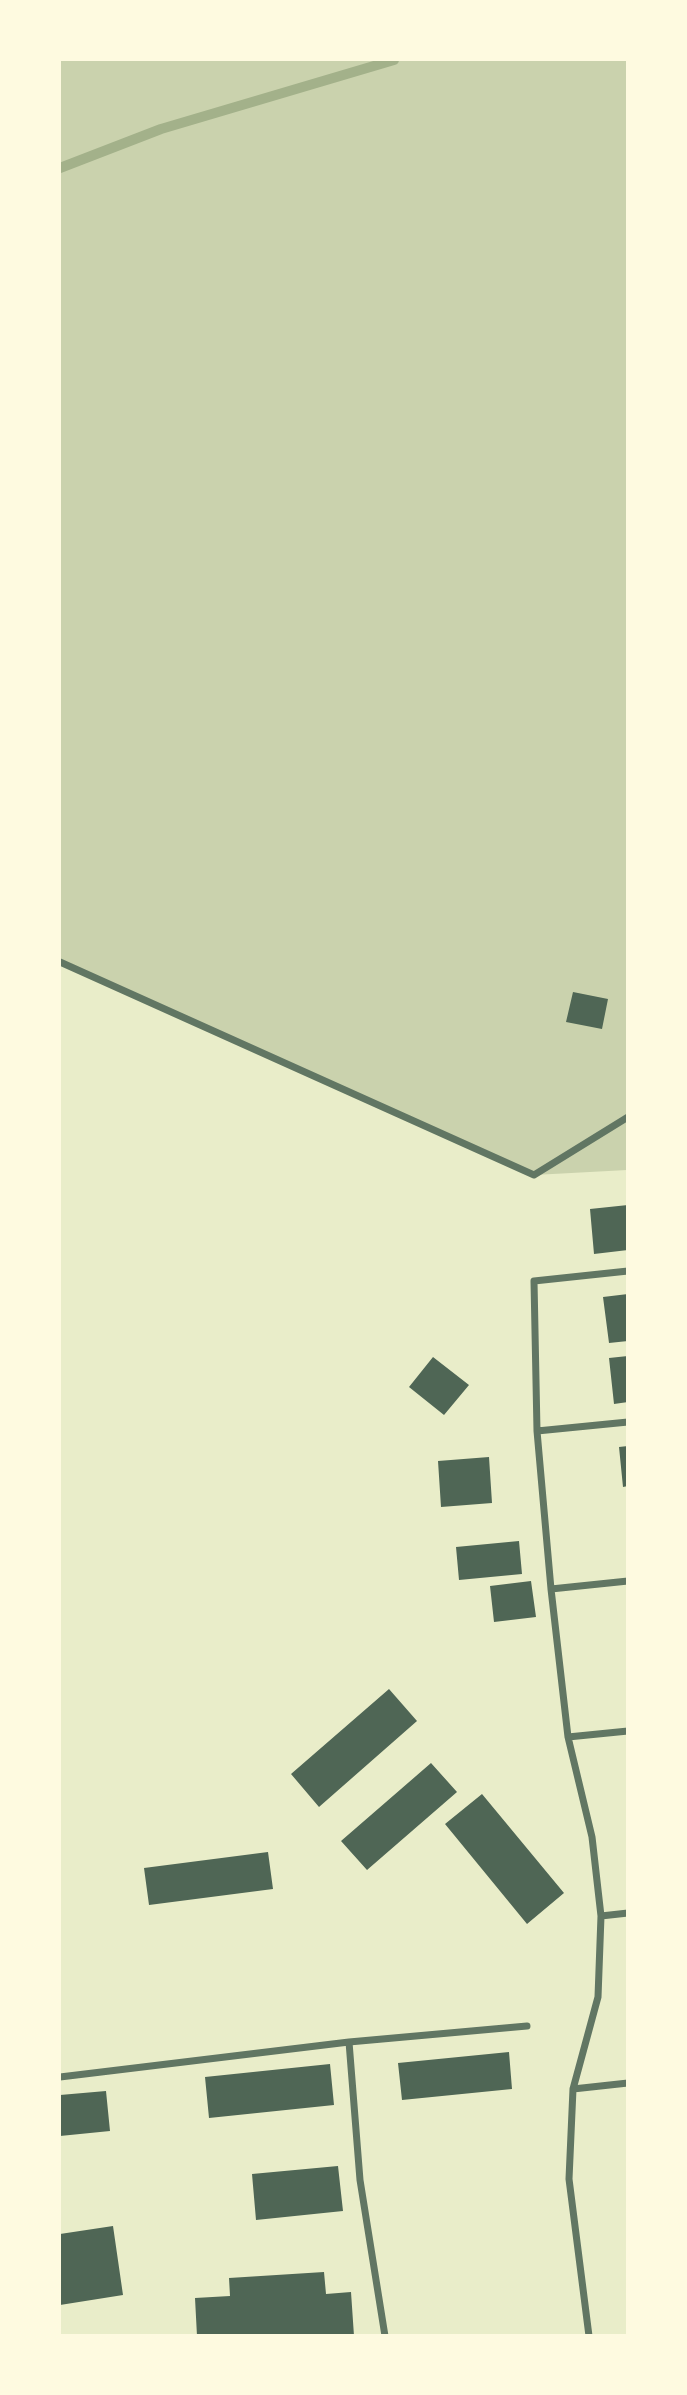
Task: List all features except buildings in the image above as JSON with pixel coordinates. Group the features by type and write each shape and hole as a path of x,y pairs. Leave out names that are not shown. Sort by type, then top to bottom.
{"street":[{"path":"60,962 534,1175 628,1117"},
{"path":"589,2336 569,2179 573,2089 598,1997 601,1916 592,1837 568,1737 551,1589 537,1431 534,1281 628,1271"},
{"path":"537,1431 628,1422"},
{"path":"551,1589 628,1581"},
{"path":"568,1737 628,1731"},
{"path":"601,1916 628,1913"},
{"path":"60,2077 349,2042 527,2026"},
{"path":"349,2042 360,2180 385,2336"},
{"path":"573,2089 628,2083"}],"green space":[{"path":"60,60 627,60 627,1170 534,1175 60,962"}],"waterway":[{"path":"60,168 161,129 394,60"}]}
